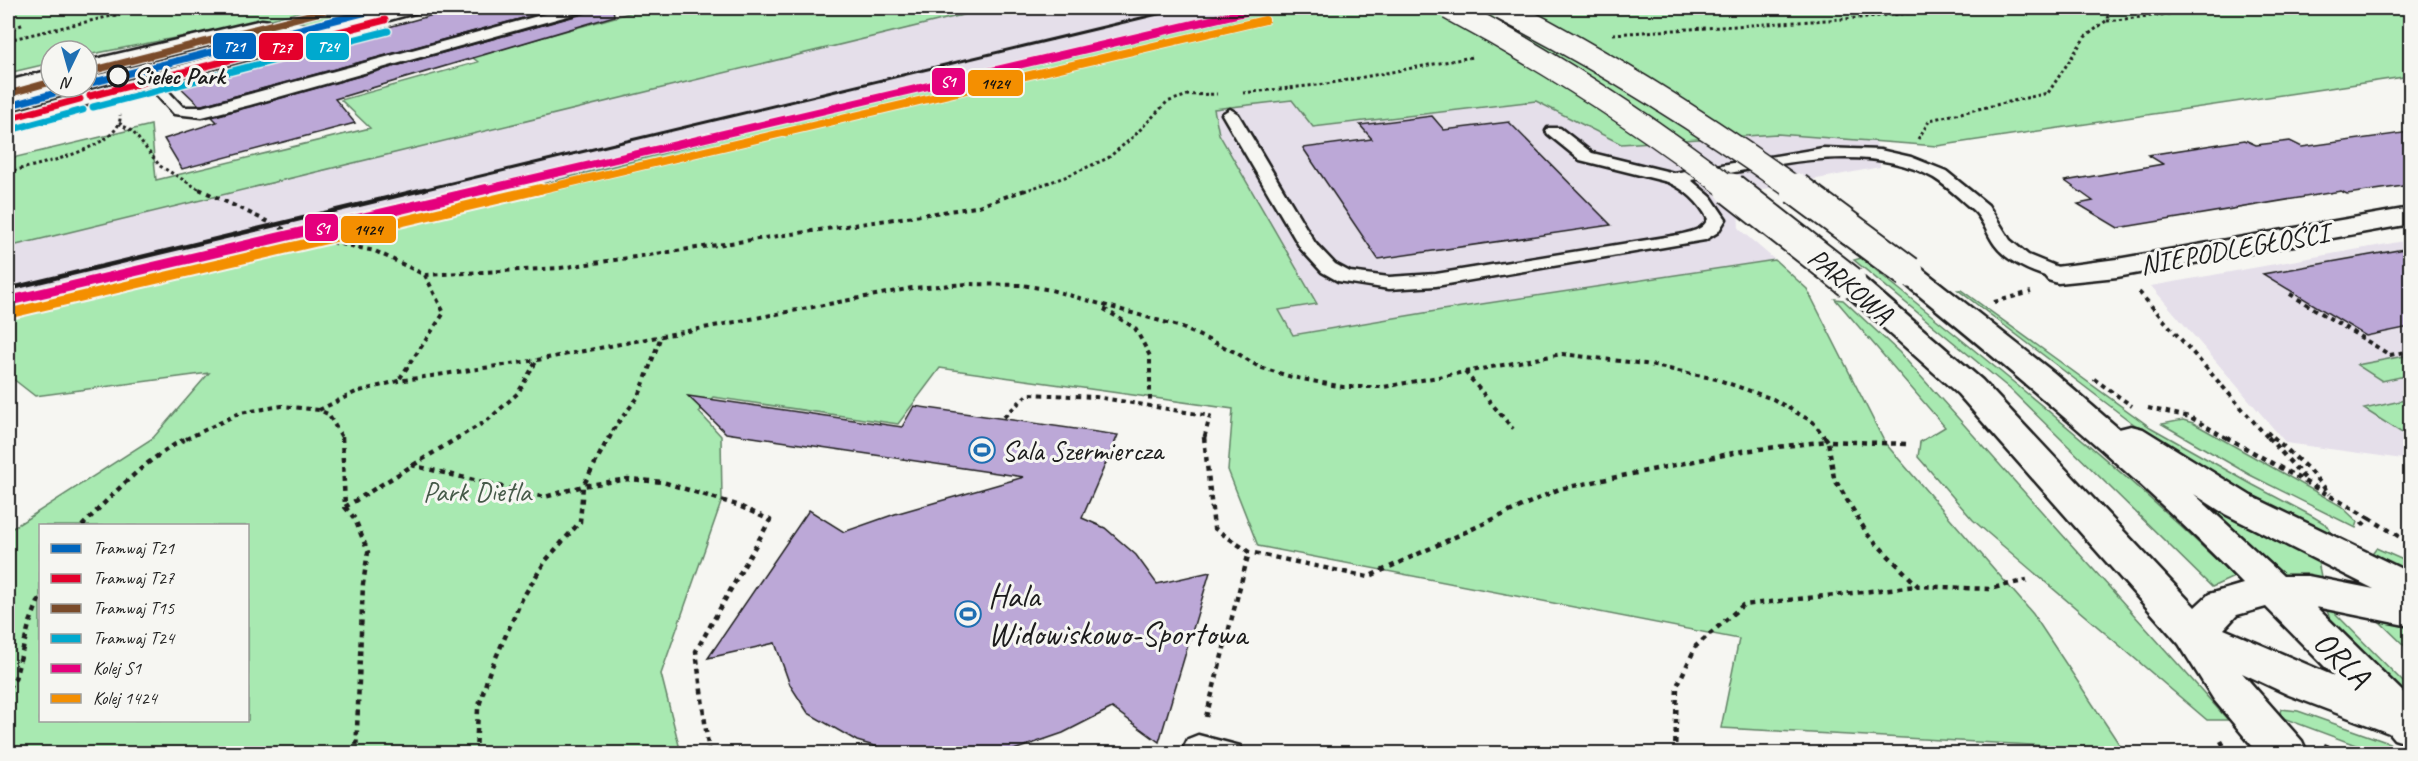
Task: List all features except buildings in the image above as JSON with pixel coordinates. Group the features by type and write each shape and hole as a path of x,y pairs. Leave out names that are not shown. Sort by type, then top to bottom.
{"street":[{"path":"8,120 411,8"},
{"name":"PARKOWA","path":"1449,8 1550,64 1617,107 1722,181 1850,282 1970,387 2194,633"},
{"name":"PARKOWA","path":"1501,8 1586,53 1674,106 1908,272 2041,379 2221,538 2274,590"},
{"path":"99,65 277,22"},
{"path":"8,88 39,80"},
{"name":"NIEPODLEGŁOŚCI","path":"2058,274 2117,268 2410,216"},
{"path":"2041,379 2238,505 2410,590"},
{"path":"2194,633 2223,604 2274,590 2308,591 2410,611"},
{"name":"ORLA","path":"2274,590 2409,724"},
{"path":"2194,633 2304,683 2409,724"},
{"path":"2194,633 2229,688 2286,753"}],"lane":[{"path":"150,80 179,111 202,112 580,8"},
{"path":"1230,114 1307,245 1321,264 1342,276 1371,283 1394,284 1452,276 1699,236 1712,228 1718,219 1710,206 1697,193 1674,178"},
{"path":"1554,130 1587,157 1674,178 1823,153 1880,155 1905,160 1940,175 1982,209 2003,243 2021,259 2058,274"},
{"path":"1198,747 1230,753"}],"path":[{"path":"8,40 146,8"},
{"path":"1611,34 1858,18 1962,8"},
{"path":"2106,21 2111,8"},
{"path":"1905,160 1930,120 2048,93 2085,37 2106,21 2219,8"},
{"path":"8,30 24,24"},
{"path":"1326,84 1475,57"},
{"path":"8,172 54,161 93,144 116,130 120,114 115,113"},
{"path":"119,123 133,132 159,166 200,190 296,235 375,251 424,275 560,268 976,207 1065,177 1108,158"},
{"path":"398,381 444,313 424,275"},
{"path":"319,410 356,392 398,381 537,360 912,288 967,284 1022,285 1051,290 1178,326 1237,353 1259,367 1292,377 1333,385 1384,387 1562,354 1645,364 1716,379 1773,399 1813,422 1828,441 1834,478 1868,535 1918,586"},
{"path":"1991,303 2034,291"},
{"path":"2138,291 2310,485"},
{"path":"2290,294 2390,355 2410,351"},
{"path":"1098,305 1135,328 1150,356 1150,405"},
{"path":"476,753 478,708 489,673 522,599 546,560 580,522 583,486 616,425 639,396 661,336"},
{"path":"345,507 488,420 518,393 537,360"},
{"path":"1465,371 1513,429"},
{"path":"1004,417 1028,394 1052,393 1150,405 1210,416 1203,442 1214,528 1249,552 1368,577 1559,489 1743,451 1828,441 1906,444"},
{"path":"83,524 130,476 172,445 240,413 282,406 319,410 328,414 344,440 345,507 356,519 368,552 363,584 356,753"},
{"path":"2132,406 2165,410 2190,417 2410,543"},
{"path":"2256,422 2308,469 2332,497"},
{"path":"411,465 545,497 583,486 628,479 663,482 737,505 770,520 696,651 709,753"},
{"path":"2358,530 2369,518"},
{"path":"1198,747 1249,552"},
{"path":"1675,753 1677,686 1696,646 1743,605 1918,586 1989,589 2027,580"},
{"path":"8,688 15,679 28,625 39,599"}],"shaded area":[{"path":"991,8 1242,8 8,318 8,247"},
{"path":"1292,100 1313,127 1536,101 1621,144 1777,134 1875,140 1880,155 1880,167 1749,192 1738,206 1739,229 1775,260 1293,335 1279,310 1317,303 1219,134 1214,109"},
{"path":"2410,240 2410,460 2286,443 2151,286"}],"green space":[{"path":"8,8 316,8 223,31 221,29 99,53 99,39 39,39 39,66 8,73"},
{"path":"353,8 390,8 323,25 298,22"},
{"path":"647,8 991,8 8,247 8,159 151,125 156,180 370,128 341,100 478,62 472,57"},
{"name":"Park Dietla","path":"1242,8 2410,8 2410,76 1937,146 1777,134 1621,144 1536,101 1313,127 1292,100 1214,109 1219,134 1317,304 1279,310 1293,335 1775,260 1807,289 1885,443 2033,614 2123,750 1721,728 1739,639 1258,546 1228,470 1233,409 940,368 898,424 713,397 699,412 721,436 722,500 661,674 681,753 8,753 8,531 153,438 209,373 35,396 8,375 8,318"},
{"path":"245,35 274,38 219,54 207,45"},
{"path":"1861,258 2098,453 2234,577 2212,587 2010,389 1854,260"},
{"path":"1958,290 2150,427 2312,516 2327,525 2332,534 2328,540 2182,457 2131,422"},
{"path":"1835,299 1843,300 1899,352 2228,720 2207,720 1973,520 1918,457 1920,442 1945,427"},
{"path":"2410,355 2410,375 2382,381 2357,365"},
{"path":"2410,399 2410,438 2364,409"},
{"path":"2183,420 2193,423 2341,506 2358,522 2356,528 2250,475 2162,424"},
{"path":"2215,505 2317,557 2322,581 2284,575 2214,510"},
{"path":"2376,548 2410,563 2410,578 2367,560"},
{"path":"2330,608 2410,689 2410,700 2330,618 2327,611"},
{"path":"2376,618 2410,626 2410,651"},
{"path":"2281,709 2298,711 2389,743 2401,753 2377,753 2283,718 2280,713"}],"railway":[{"path":"418,191 1183,8"},
{"path":"8,289 425,189"}],"tram line":[{"name":"T15","path":"99,69 336,8"},
{"name":"T21","path":"99,81 382,8"},
{"name":"T27","path":"99,94 385,20"},
{"name":"T24","path":"93,107 388,31"},
{"name":"T15","path":"8,94 39,85"},
{"name":"T21","path":"8,106 39,97"},
{"name":"T27","path":"11,118 80,99"},
{"name":"T24","path":"14,129 83,110"}],"rail line":[{"name":"S1","path":"8,301 1262,8"},
{"name":"1424","path":"11,313 1265,20"}],"place":[{"name":"Sielec Park","path":"118,76"},
{"name":"Sala Szermiercza","path":"982,450"},
{"name":"Hala Widowiskowo-Sportowa","path":"968,614"}]}
